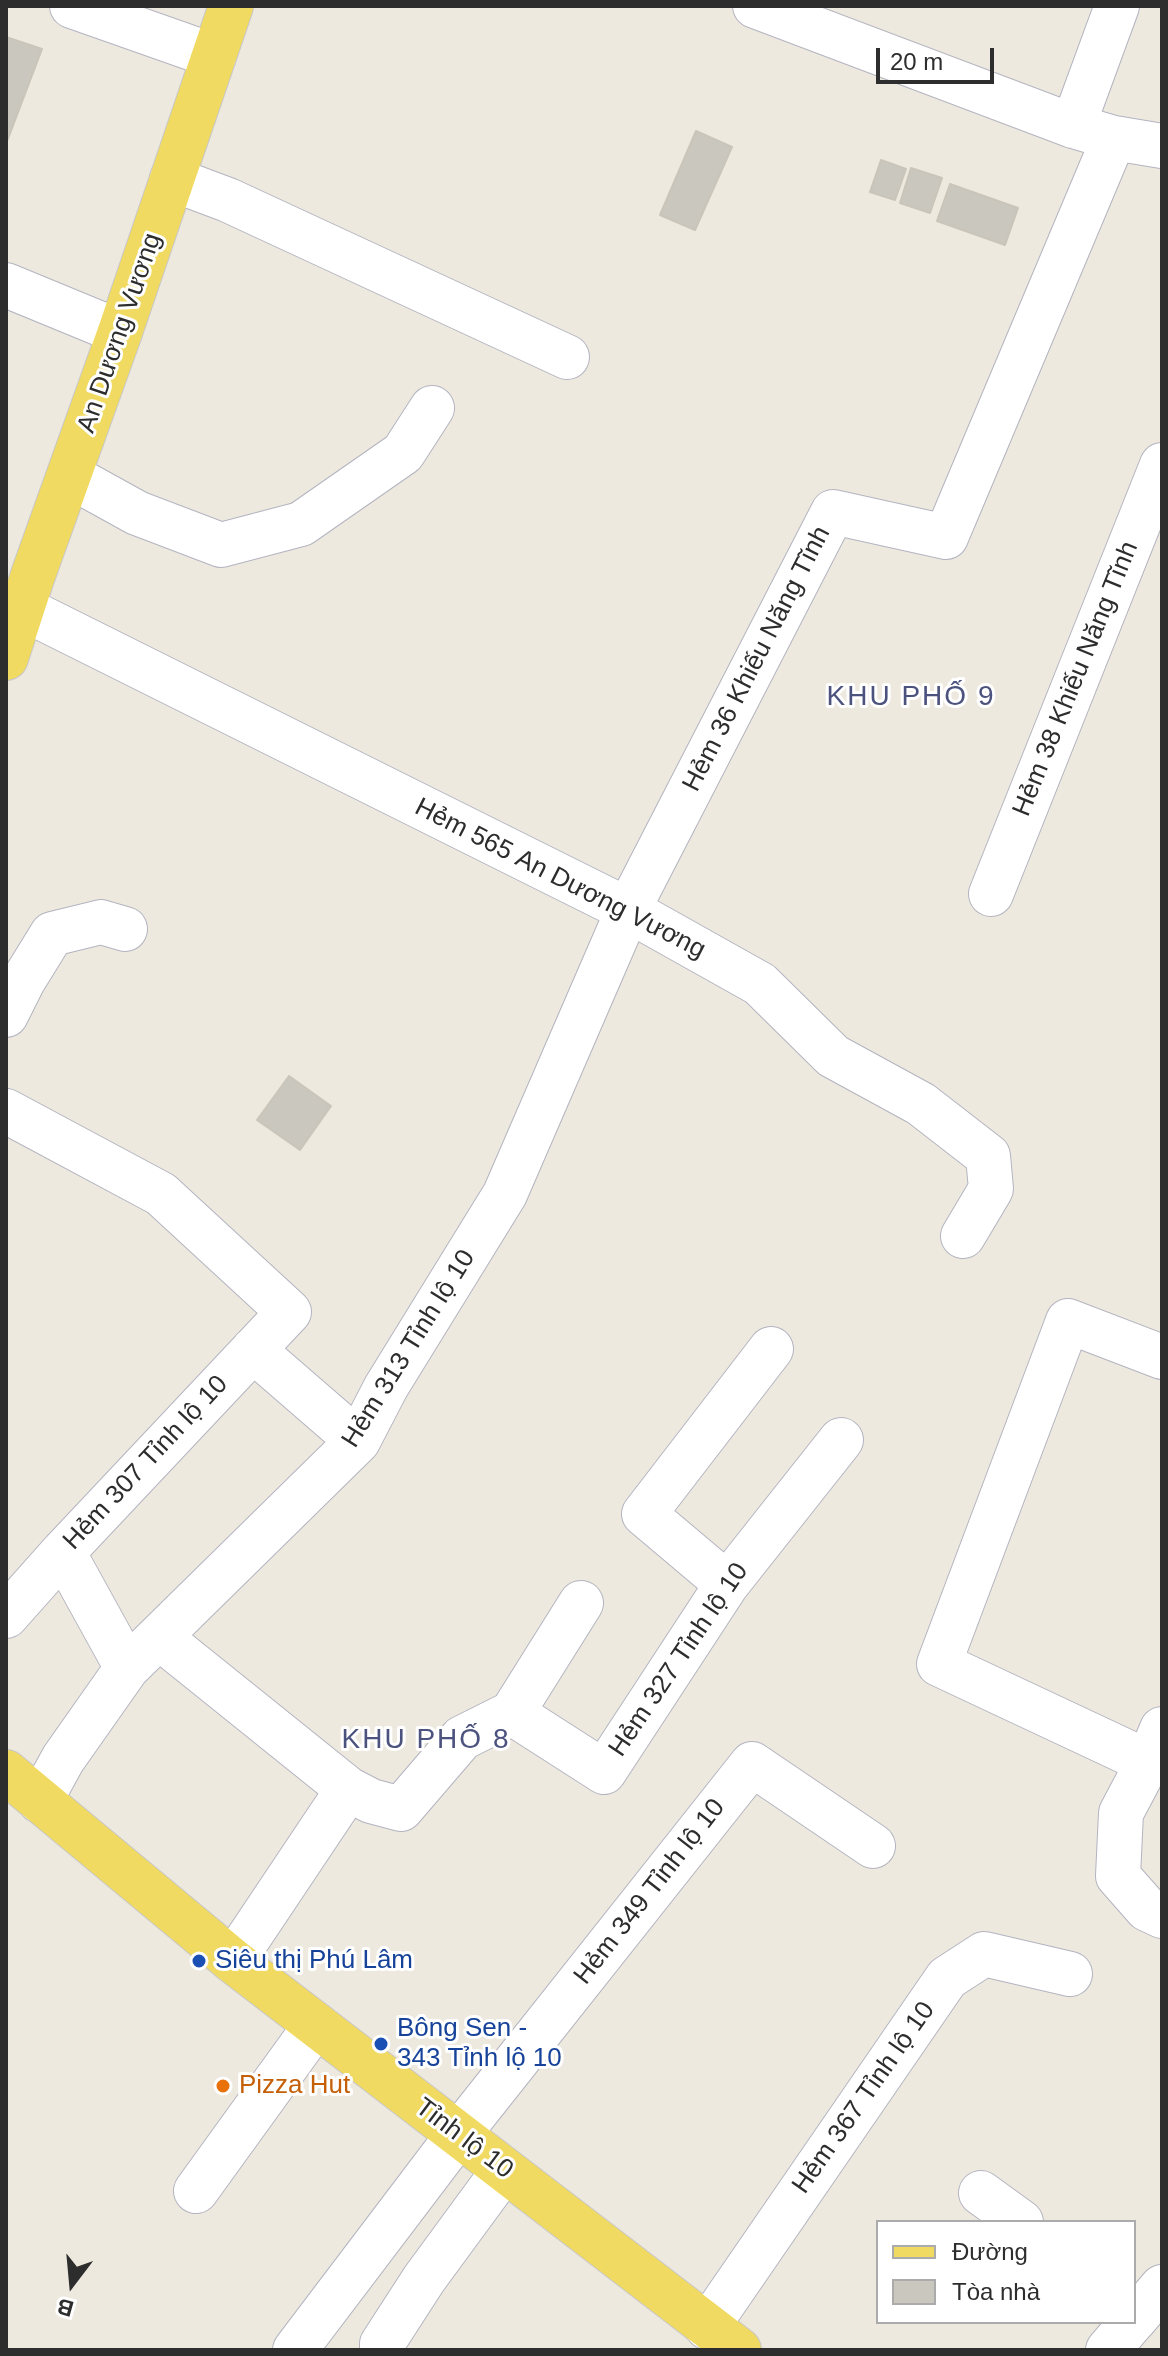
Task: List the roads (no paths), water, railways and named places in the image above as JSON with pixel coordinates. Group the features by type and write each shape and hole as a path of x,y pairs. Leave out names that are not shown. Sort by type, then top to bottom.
{"main road":[{"name":"An Dương Vương","path":"6,658 231,6"},
{"name":"Tỉnh lộ 10","path":"6,1772 233,1961 727,2343"}],"street":[{"path":"72,6 214,56"},
{"path":"755,6 1073,126 1114,138 1162,146"},
{"path":"1073,126 1117,6"},
{"name":"Hẻm 36 Khiếu Năng Tĩnh","path":"628,910 833,512 946,537 1114,138"},
{"path":"172,179 228,200 567,357"},
{"path":"6,285 120,332"},
{"path":"70,476 137,513 221,545 301,524 403,453 432,408"},
{"name":"Hẻm 38 Khiếu Năng Tĩnh","path":"991,894 1162,465"},
{"name":"Hẻm 565 An Dương Vương","path":"22,608 628,910 760,984 833,1056 921,1104 988,1156 991,1189 963,1236"},
{"name":"Hẻm 313 Tỉnh lộ 10","path":"40,1801 63,1759 127,1668 358,1441 386,1387 505,1194 628,910"},
{"path":"6,1015 52,934 101,922 125,929"},
{"name":"Hẻm 307 Tỉnh lộ 10","path":"6,1111 161,1194 289,1312 6,1616"},
{"path":"1162,1357 1068,1321 939,1664 1155,1745 1121,1813 1118,1876 1147,1909 1162,1916"},
{"path":"727,1584 644,1514 771,1349"},
{"path":"253,1350 358,1441"},
{"name":"Hẻm 327 Tỉnh lộ 10","path":"512,1713 604,1772 727,1584 841,1440"},
{"path":"63,1552 127,1668"},
{"path":"159,1637 348,1789 371,1801 401,1809 462,1738 512,1713 581,1603"},
{"name":"Hẻm 349 Tỉnh lộ 10","path":"458,2135 752,1764 873,1846"},
{"path":"233,1961 348,1789"},
{"name":"Hẻm 367 Tỉnh lộ 10","path":"727,2343 947,1978 984,1954 1070,1974"},
{"path":"196,2191 316,2025"},
{"path":"295,2350 458,2135"},
{"path":"382,2350 382,2344 424,2279 504,2170"},
{"path":"981,2193 1018,2220"},
{"path":"1108,2350 1129,2324"}],"place":[{"name":"Siêu thị Phú Lâm","path":"199,1961"},
{"name":"Bông Sen - 343 Tỉnh lộ 10","path":"381,2044"},
{"name":"Pizza Hut","path":"223,2086"}],"district":[{"name":"KHU PHỐ 9","path":"911,697"},
{"name":"KHU PHỐ 8","path":"426,1740"}]}
